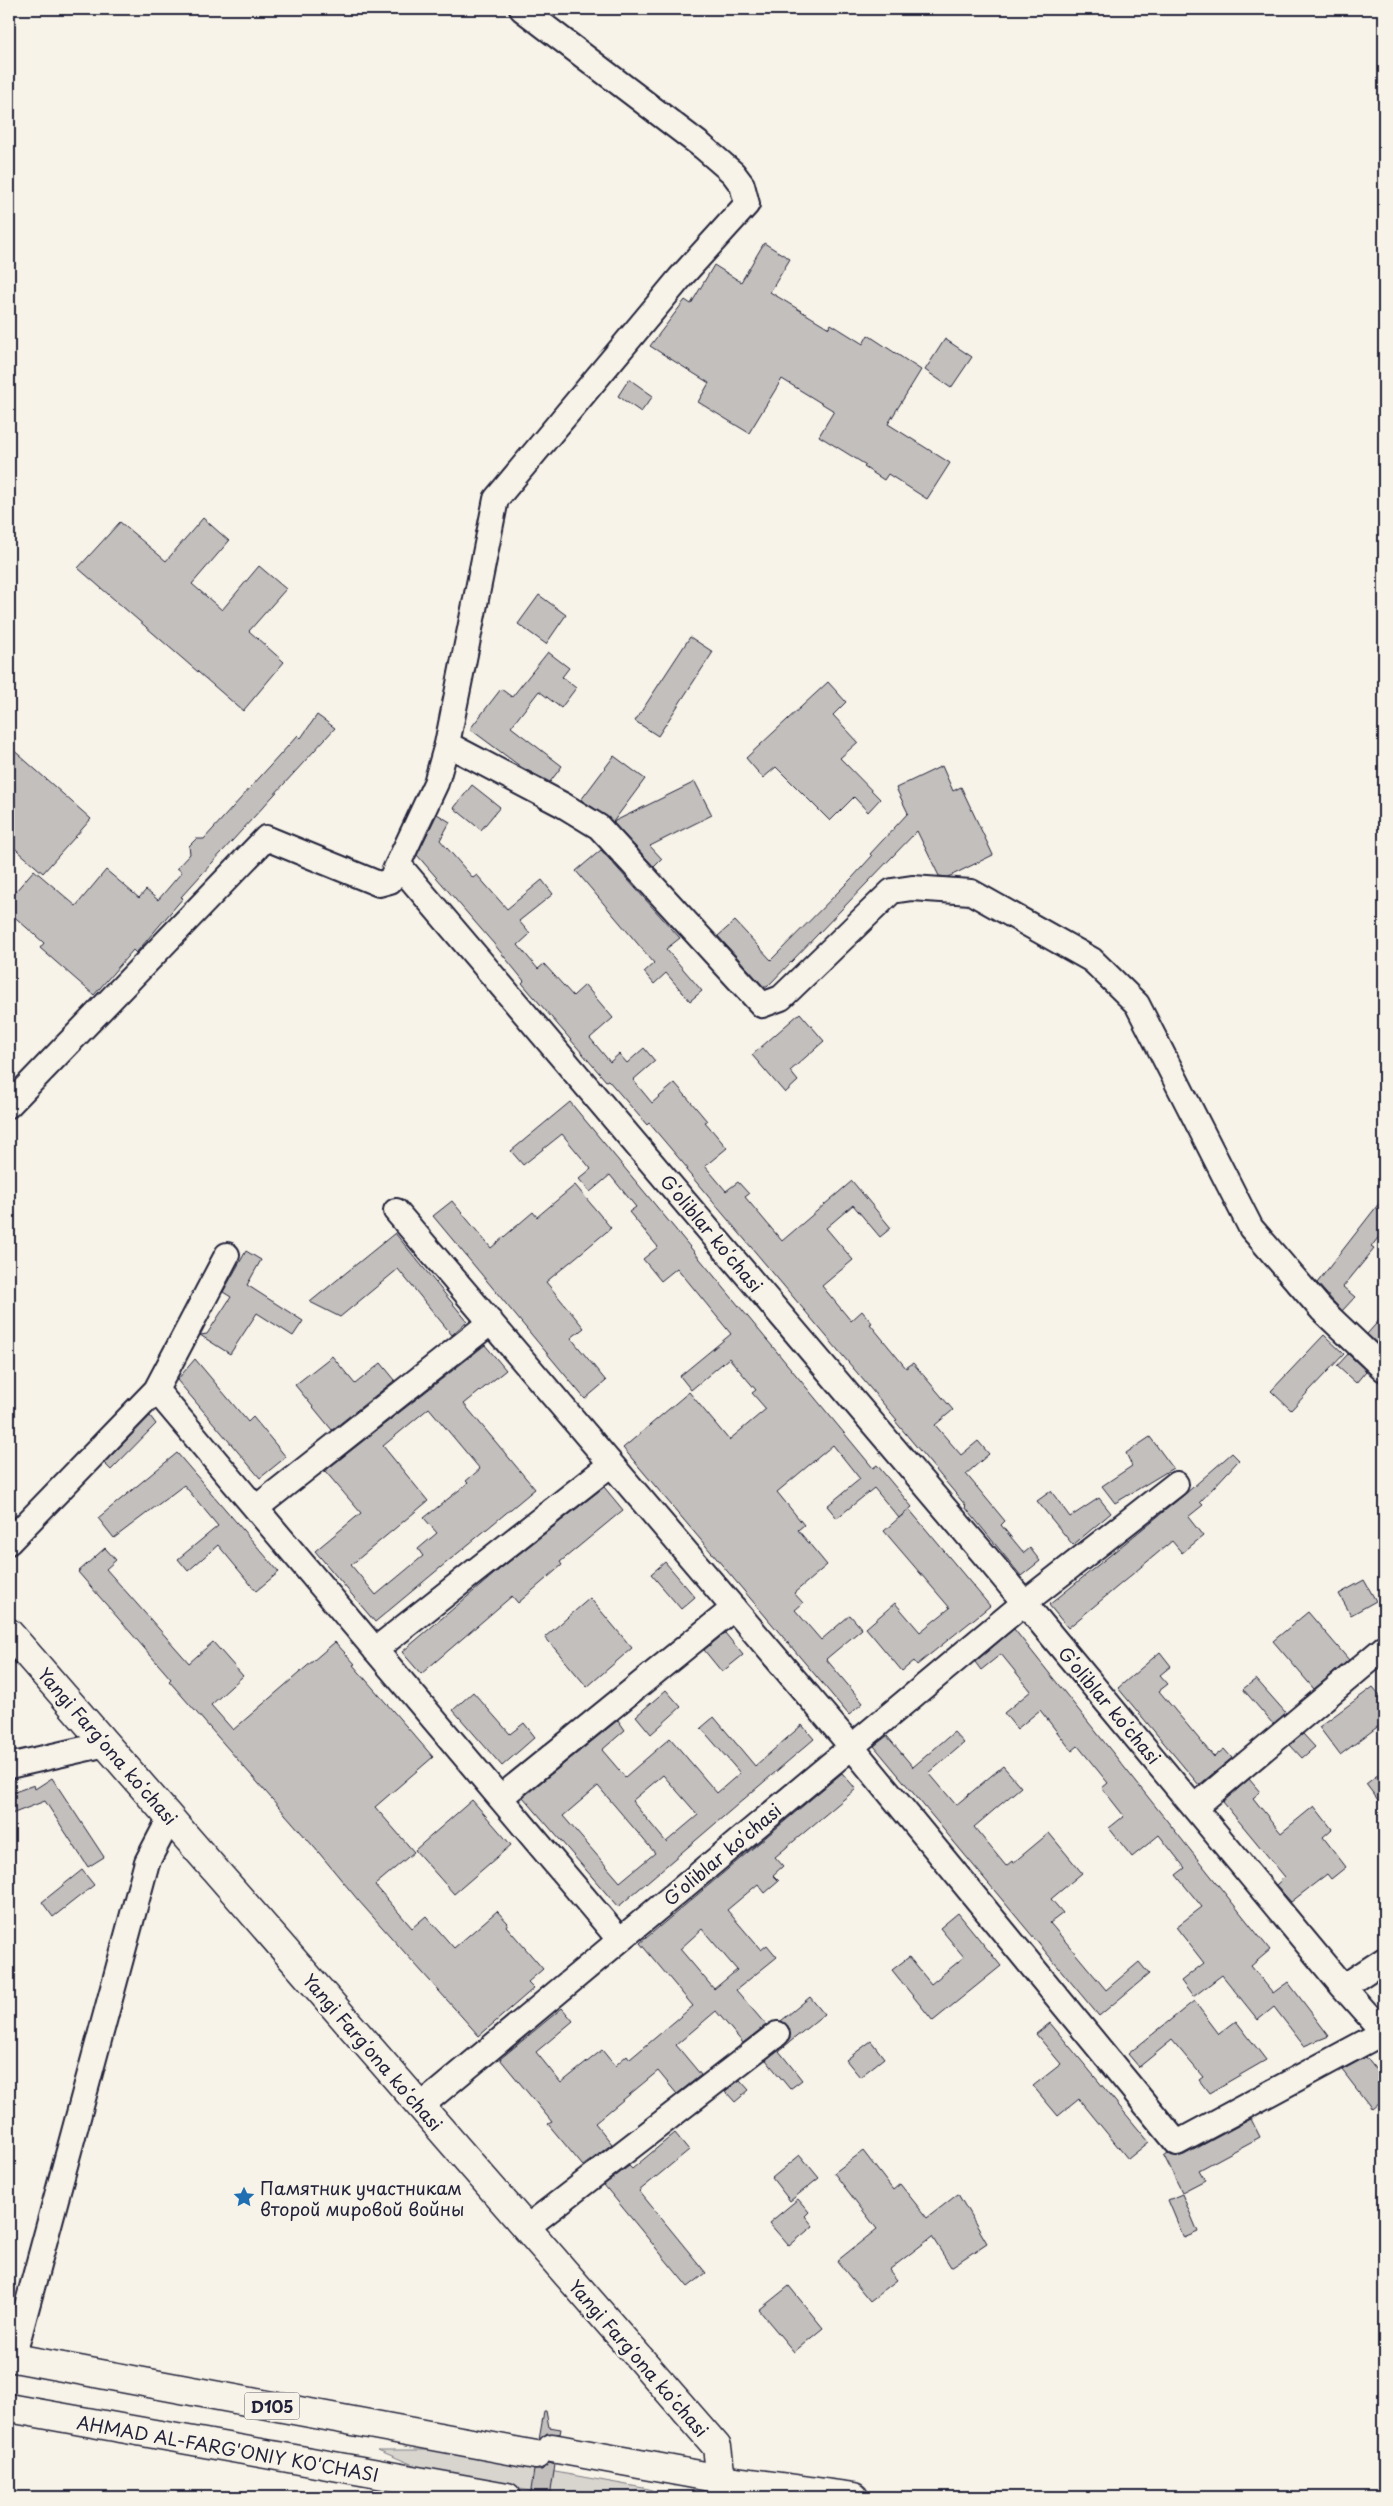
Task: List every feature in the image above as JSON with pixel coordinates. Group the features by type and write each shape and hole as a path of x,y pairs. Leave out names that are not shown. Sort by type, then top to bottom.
{"main road":[{"name":"Yangi Fargʻona koʻchasi","path":"9,1633 717,2447 721,2479"},
{"name":"D105","path":"11,2357 544,2451 721,2479 854,2497"},
{"name":"AHMAD AL-FARG'ONIY KO'CHASI","path":"9,2408 507,2497"}],"street":[{"path":"9,1105 266,838 379,884 390,881 436,783 446,744 496,499 680,278 747,204 742,185 733,173 703,146 522,9"},
{"path":"446,744 563,805 599,827 762,1005 781,998 892,891 912,888 971,892 1092,960 1138,1004 1251,1228 1322,1310 1384,1369"},
{"name":"Gʻoliblar koʻchasi","path":"398,864 536,1024 1195,1807 1343,1987 1384,2033"},
{"path":"396,1211 851,1746 1177,2143 1384,2033"},
{"path":"9,1542 156,1390 227,1255"},
{"path":"256,1508 491,1322"},
{"path":"156,1390 619,1939"},
{"path":"375,1650 611,1464"},
{"name":"Gʻoliblar koʻchasi","path":"421,2106 1024,1603 1176,1484"},
{"path":"500,1798 734,1608"},
{"path":"1195,1807 1384,1648"},
{"path":"9,1766 106,1744"},
{"path":"11,2357 147,1862 170,1818"},
{"path":"1343,1987 1384,1960"},
{"path":"526,2228 777,2034"}],"shaded area":[{"path":"378,2450 434,2450 649,2489 668,2497 562,2497 430,2472"}],"building":[{"path":"764,243 790,259 770,292 829,328 831,324 863,344 868,335 921,370 888,424 950,463 927,499 888,474 884,480 864,467 866,465 819,436 834,411 782,379 749,433 698,402 709,383 650,346 685,300 691,304 714,265 741,282"},
{"path":"945,339 972,357 951,388 925,370"},
{"path":"629,379 653,396 641,412 618,396"},
{"path":"203,518 229,541 192,584 222,610 259,566 286,589 249,631 284,662 243,711 78,568 120,522 166,561"},
{"path":"539,595 566,615 546,644 518,624"},
{"path":"690,637 713,652 658,736 635,721"},
{"path":"548,652 569,668 562,677 576,688 561,708 539,691 511,727 562,766 550,782 521,767 470,729 501,689 512,697"},
{"path":"828,682 846,702 833,715 858,742 840,758 880,799 868,812 854,797 830,821 776,767 763,778 746,758"},
{"path":"317,715 335,728 181,897 183,898 136,953 133,950 94,995 40,948 44,943 9,912 9,899 34,870 76,906 106,870 139,898 146,890 158,900 182,872 177,868 190,854 189,846 196,839 204,839 298,735 301,738"},
{"path":"9,746 91,819 43,873 9,843"},
{"path":"614,756 645,779 613,822 695,782 712,815 650,846 662,859 654,867 609,818 581,800"},
{"path":"942,766 953,791 961,787 993,855 948,877 939,876 917,831 767,987 764,987 718,936 735,921 771,960 852,878 872,856 870,854 908,813 896,788"},
{"path":"472,785 500,807 481,830 454,808"},
{"path":"437,814 450,822 440,840 473,878 477,875 507,909 542,880 553,894 519,921 530,934 518,945 538,969 544,964 573,996 585,985 613,1018 590,1038 610,1062 619,1054 627,1063 644,1048 655,1061 633,1080 652,1103 675,1083 727,1148 705,1166 726,1191 738,1182 749,1194 745,1197 782,1241 852,1181 891,1228 880,1237 853,1205 826,1228 853,1260 822,1286 851,1321 862,1311 872,1323 870,1324 906,1368 913,1363 953,1410 935,1425 961,1455 978,1441 989,1454 966,1474 1005,1521 1001,1525 1024,1553 1030,1548 1040,1561 1021,1576 895,1421 897,1420 686,1170 688,1169 649,1123 647,1125 608,1080 606,1081 522,983 524,981 494,944 417,855"},
{"path":"601,850 680,938 666,949 702,991 690,1001 666,973 654,984 644,972 654,963 576,871"},
{"path":"800,1013 824,1041 790,1071 798,1081 785,1093 752,1055"},
{"path":"570,1102 873,1468 877,1465 912,1507 899,1518 874,1488 837,1518 827,1506 860,1479 833,1445 777,1492 804,1525 798,1530 827,1565 794,1593 803,1603 795,1610 821,1640 850,1615 862,1629 826,1659 863,1703 849,1715 623,1448 689,1392 729,1440 766,1409 752,1393 756,1390 729,1358 691,1390 680,1376 731,1334 677,1268 661,1281 643,1259 658,1247 629,1212 636,1207 610,1175 590,1192 579,1179 591,1169 562,1134 523,1165 511,1151"},
{"path":"575,1185 611,1228 546,1282 584,1328 571,1338 606,1381 585,1399 433,1216 452,1201 491,1248 533,1212 537,1217"},
{"path":"1384,1197 1384,1230 1371,1247 1374,1249 1343,1287 1355,1297 1342,1311 1317,1283"},
{"path":"395,1233 467,1321 452,1335 398,1269 340,1317 310,1302"},
{"path":"246,1251 261,1260 247,1285 303,1321 293,1336 257,1313 230,1354 200,1335 207,1334 231,1297 223,1292"},
{"path":"1384,1315 1384,1350 1367,1334"},
{"path":"1324,1335 1344,1354 1291,1410 1271,1391"},
{"path":"485,1345 506,1370 464,1404 535,1489 375,1622 315,1551 361,1513 325,1471","holes":["429,1408 480,1469 466,1481 468,1483 424,1518 437,1533 418,1549 423,1556 376,1595 351,1565 428,1501 383,1446"]},
{"path":"1348,1354 1366,1371 1356,1383 1337,1366"},
{"path":"332,1356 355,1384 381,1363 395,1380 332,1430 295,1385"},
{"path":"195,1359 248,1422 253,1417 286,1457 260,1478 177,1380"},
{"path":"150,1416 156,1424 111,1470 104,1463"},
{"path":"1150,1437 1173,1468 1115,1503 1102,1486 1132,1466 1126,1453"},
{"path":"177,1453 279,1572 256,1591 218,1545 188,1571 178,1559 218,1526 184,1485 114,1538 98,1518"},
{"path":"1232,1453 1239,1460 1200,1502 1203,1505 1188,1517 1203,1536 1182,1553 1172,1541 1068,1628 1049,1605 1184,1495"},
{"path":"604,1487 623,1510 560,1562 562,1565 518,1603 512,1596 421,1674 402,1652 500,1569"},
{"path":"1051,1491 1070,1517 1099,1498 1111,1513 1073,1545 1037,1501"},
{"path":"909,1509 990,1606 917,1665 914,1661 902,1671 866,1628 895,1603 920,1632 950,1608 884,1531"},
{"path":"105,1548 116,1560 106,1569 189,1663 213,1642 243,1676 211,1705 233,1730 335,1642 433,1757 375,1807 414,1852 375,1885 412,1928 426,1916 454,1948 497,1911 508,1923 506,1926 543,1969 528,1982 534,1988 479,2036 358,1900 169,1681 171,1679 78,1572"},
{"path":"665,1562 695,1597 681,1609 651,1574"},
{"path":"1364,1580 1376,1601 1351,1615 1339,1594"},
{"path":"590,1598 632,1648 587,1687 545,1637"},
{"path":"1308,1612 1349,1660 1314,1689 1273,1641"},
{"path":"1014,1629 1270,1950 1251,1966 1273,1993 1288,1982 1329,2036 1304,2046 1274,2007 1258,2020 1222,1975 1193,1997 1181,1981 1204,1963 1176,1927 1202,1907 1176,1875 1185,1868 1159,1835 1132,1857 1109,1828 1124,1816 1102,1788 1108,1783 1078,1746 1072,1751 1040,1710 1017,1729 1004,1713 1031,1691 1001,1654 981,1670 975,1662"},
{"path":"725,1633 743,1655 722,1672 704,1650"},
{"path":"1160,1652 1171,1666 1160,1675 1168,1684 1159,1691 1214,1757 1224,1749 1232,1758 1199,1785 1118,1688"},
{"path":"1256,1679 1286,1713 1273,1724 1243,1689"},
{"path":"1373,1687 1384,1700 1384,1722 1340,1755 1319,1727"},
{"path":"666,1690 681,1707 651,1734 636,1716"},
{"path":"473,1692 510,1734 524,1723 535,1737 502,1766 453,1710"},
{"path":"714,1717 755,1766 802,1725 814,1739 618,1907 523,1797 618,1720 625,1730 602,1750 625,1777 670,1738 717,1793 740,1773 701,1728","holes":["663,1775 698,1815 666,1842 632,1801","598,1786 655,1853 620,1882 563,1816"]},
{"path":"954,1732 964,1743 929,1773 956,1805 1003,1766 1021,1787 974,1827 1006,1866 1012,1861 1013,1863 1049,1833 1082,1873 1051,1899 1063,1913 1050,1923 1106,1990 1139,1962 1149,1974 1099,2016 874,1746 887,1736 913,1767"},
{"path":"1303,1734 1315,1747 1302,1758 1290,1745"},
{"path":"1384,1770 1384,1808 1366,1784"},
{"path":"842,1773 856,1789 775,1857 783,1866 773,1875 779,1881 765,1893 758,1884 727,1910 761,1950 767,1945 777,1957 736,1990 766,2025 743,2043 716,2011 676,2045 701,2075 677,2094 658,2071 595,2123 612,2144 583,2166 548,2124 552,2122 500,2059 562,2008 573,2021 536,2052 561,2083 602,2050 615,2066 627,2055 630,2059 693,2006 640,1943","holes":["702,1929 737,1970 714,1989 680,1949"]},
{"path":"52,1778 104,1857 88,1867 45,1801 9,1815 9,1794 34,1785 35,1789"},
{"path":"1249,1779 1260,1792 1253,1798 1281,1833 1314,1806 1332,1829 1323,1837 1346,1867 1331,1879 1327,1874 1291,1902 1276,1885 1285,1877 1223,1802"},
{"path":"472,1800 511,1845 454,1894 415,1850"},
{"path":"82,1870 94,1885 53,1917 42,1902"},
{"path":"958,1913 1001,1966 933,2021 892,1970 909,1957 931,1984 964,1957 940,1928"},
{"path":"810,1997 824,2014 779,2051 802,2080 790,2089 766,2060 790,2039 788,2026 781,2021"},
{"path":"1194,2001 1219,2034 1236,2021 1266,2060 1209,2093 1199,2080 1203,2077 1172,2040 1139,2067 1128,2054"},
{"path":"1050,2023 1149,2142 1128,2159 1079,2099 1058,2116 1033,2086 1061,2064 1036,2034"},
{"path":"871,2041 884,2058 860,2077 846,2060"},
{"path":"1366,2057 1384,2080 1384,2099 1372,2109 1342,2070"},
{"path":"740,2080 749,2090 735,2102 725,2091"},
{"path":"1251,2119 1260,2137 1199,2170 1205,2180 1182,2192 1164,2156 1168,2153 1177,2157 1184,2155"},
{"path":"675,2133 689,2150 639,2191 706,2273 688,2287 604,2185 629,2166 632,2169"},
{"path":"863,2151 893,2190 900,2184 927,2218 958,2194 987,2243 951,2267 932,2237 889,2270 897,2280 870,2301 837,2261 877,2229 834,2173"},
{"path":"800,2155 819,2178 790,2201 772,2178"},
{"path":"1182,2194 1198,2232 1184,2238 1168,2200"},
{"path":"798,2199 809,2212 805,2216 813,2226 789,2246 769,2223"},
{"path":"789,2286 823,2328 794,2352 759,2310"},
{"path":"544,2411 546,2411 549,2427 561,2429 560,2434 547,2433 539,2440"},
{"path":"549,2463 555,2465 550,2497 530,2497 534,2470 542,2470"}],"place":[{"name":"Памятник участникам второй мировой войны","path":"244,2197"}]}
